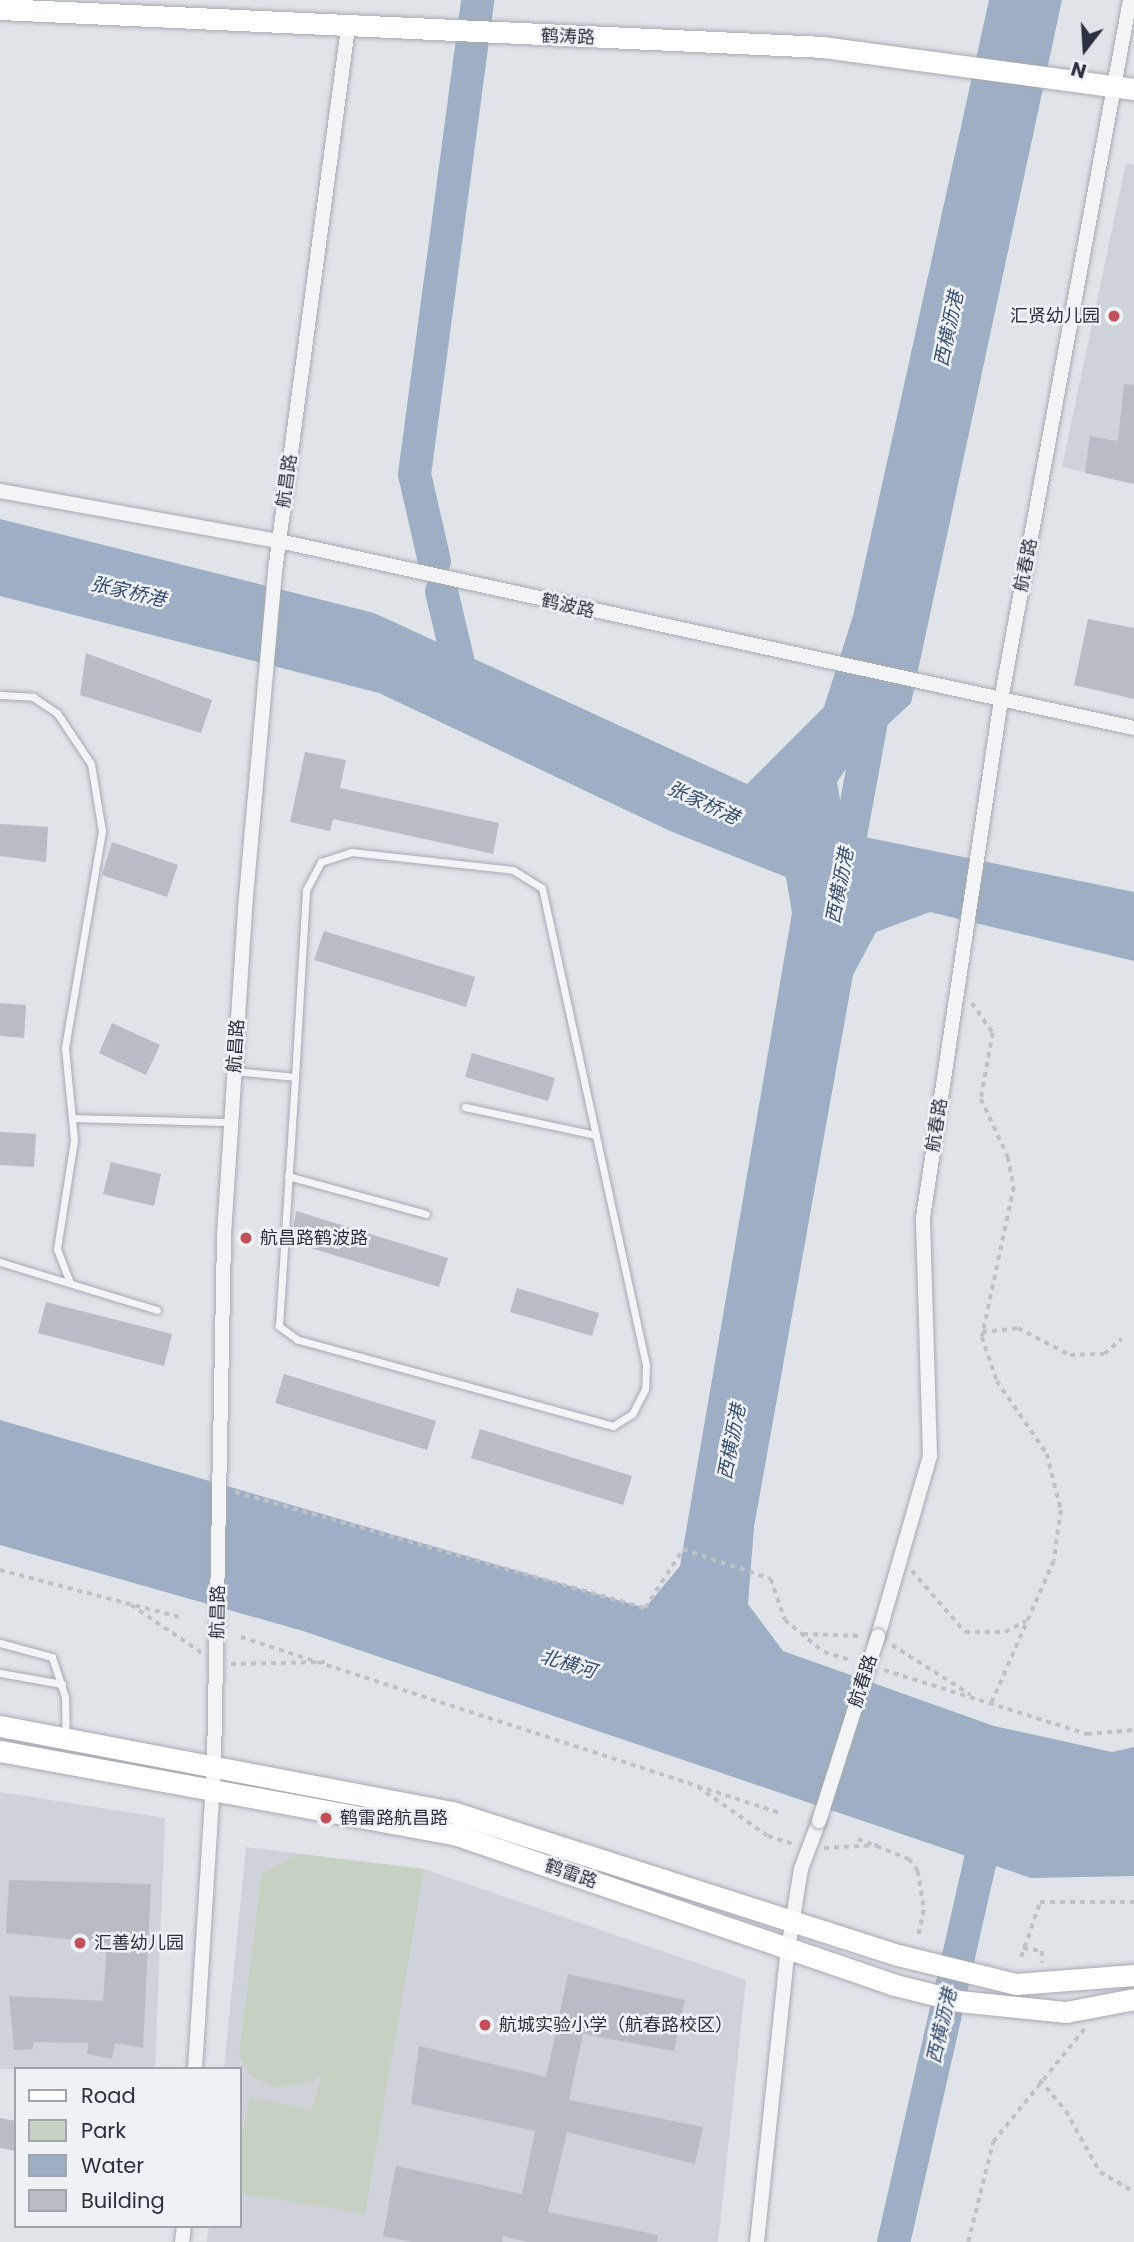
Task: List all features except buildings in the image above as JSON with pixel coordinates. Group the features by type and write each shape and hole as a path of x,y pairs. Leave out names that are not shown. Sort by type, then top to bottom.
{"street":[{"name":"航春路","path":"757,2242 788,1949 808,1849 878,1636 930,1456 923,1218 1001,700 1125,87 1130,0"},
{"name":"鹤涛路","path":"0,9 348,28 823,47 961,63 1125,87"},
{"name":"航昌路","path":"195,2067 214,1763 231,1122 279,541 348,28"},
{"name":"鹤波路","path":"0,491 279,541 842,667 1134,728"},
{"name":"鹤雷路","path":"0,1726 214,1763 452,1812 898,1955 1016,1984 1134,1975"},
{"name":"鹤雷路","path":"0,1751 454,1834 891,1984 1010,2011 1100,2006 1134,1999"}],"lane":[{"path":"0,695 33,698 57,713 91,764 102,831 65,1048 73,1118 57,1249 70,1283"},
{"path":"351,852 513,870 542,888 646,1365 645,1389 632,1414 613,1426 298,1339 278,1326 295,1077 306,890 321,862 351,852"},
{"path":"235,1071 295,1077"},
{"path":"465,1107 596,1135"},
{"path":"73,1118 231,1122"},
{"path":"289,1176 426,1214"},
{"path":"0,1262 157,1310"},
{"path":"0,1643 52,1657 62,1684 66,1738"},
{"path":"0,1673 62,1684"}],"path":[{"path":"957,990 993,1033 981,1099 1013,1171 1010,1227 982,1332 988,1362 1047,1454 1058,1492 1060,1536 992,1702"},
{"path":"982,1332 1018,1328 1070,1355 1104,1354 1121,1339"},
{"path":"220,1488 645,1608 683,1549 771,1578 785,1620 824,1652 863,1663"},
{"path":"901,1558 965,1632 1005,1632 1027,1620"},
{"path":"0,1570 179,1617"},
{"path":"131,1605 217,1664 330,1662"},
{"path":"802,1634 878,1636 976,1698"},
{"path":"241,1637 330,1662 780,1813"},
{"path":"876,1667 1087,1734 1134,1730"},
{"path":"694,1784 768,1836 808,1849 878,1846"},
{"path":"858,1839 909,1858 918,1871 924,1910 919,1934"},
{"path":"1020,1957 1040,1902 1134,1902"},
{"path":"1023,1948 1042,1951 1041,1983"},
{"path":"968,2242 993,2142 1100,2006"},
{"path":"1040,2080 1066,2111 1100,2172 1134,2192"}],"shaded area":[{"name":"汇贤幼儿园","path":"1126,163 1134,165 1134,484 1062,467"},
{"name":"汇善幼儿园","path":"0,1792 165,1818 155,2067 0,2069"},
{"name":"航城实验小学（航春路校区）","path":"246,1847 424,1869 746,1980 718,2242 207,2242 209,2228 242,2228 242,2067 224,2067"}],"green space":[{"path":"299,1854 424,1869 365,2214 242,2193 242,2134 250,2097 312,2110 322,2073 312,2082 274,2087 250,2076 239,2056 262,1873"}],"water":[{"path":"989,0 1062,0 911,703 855,755 837,782 843,817 855,835 1134,892 1134,961 930,912 876,932 853,975 754,1527 748,1604 783,1651 994,1726 1112,1752 1134,1747 1134,1876 1031,1878 303,1631 0,1545 0,1420 645,1608 680,1566 792,913 786,877 670,831 379,693 0,596 0,519 374,613 747,784 824,707 853,616"}],"waterway":[{"path":"434,561 414,474 477,0"},
{"path":"441,591 465,692"},
{"name":"西横沥港","path":"843,873 875,699"},
{"name":"西横沥港","path":"893,2242 990,1814"}],"place":[{"name":"汇贤幼儿园","path":"1114,316"},
{"name":"航昌路鹤波路","path":"246,1238"},
{"name":"鹤雷路航昌路","path":"326,1818"},
{"name":"汇善幼儿园","path":"80,1943"},
{"name":"航城实验小学（航春路校区）","path":"485,2025"}],"water label":[{"name":"张家桥港","path":"128,592"},
{"name":"张家桥港","path":"703,803"},
{"name":"北横河","path":"568,1664"}]}
